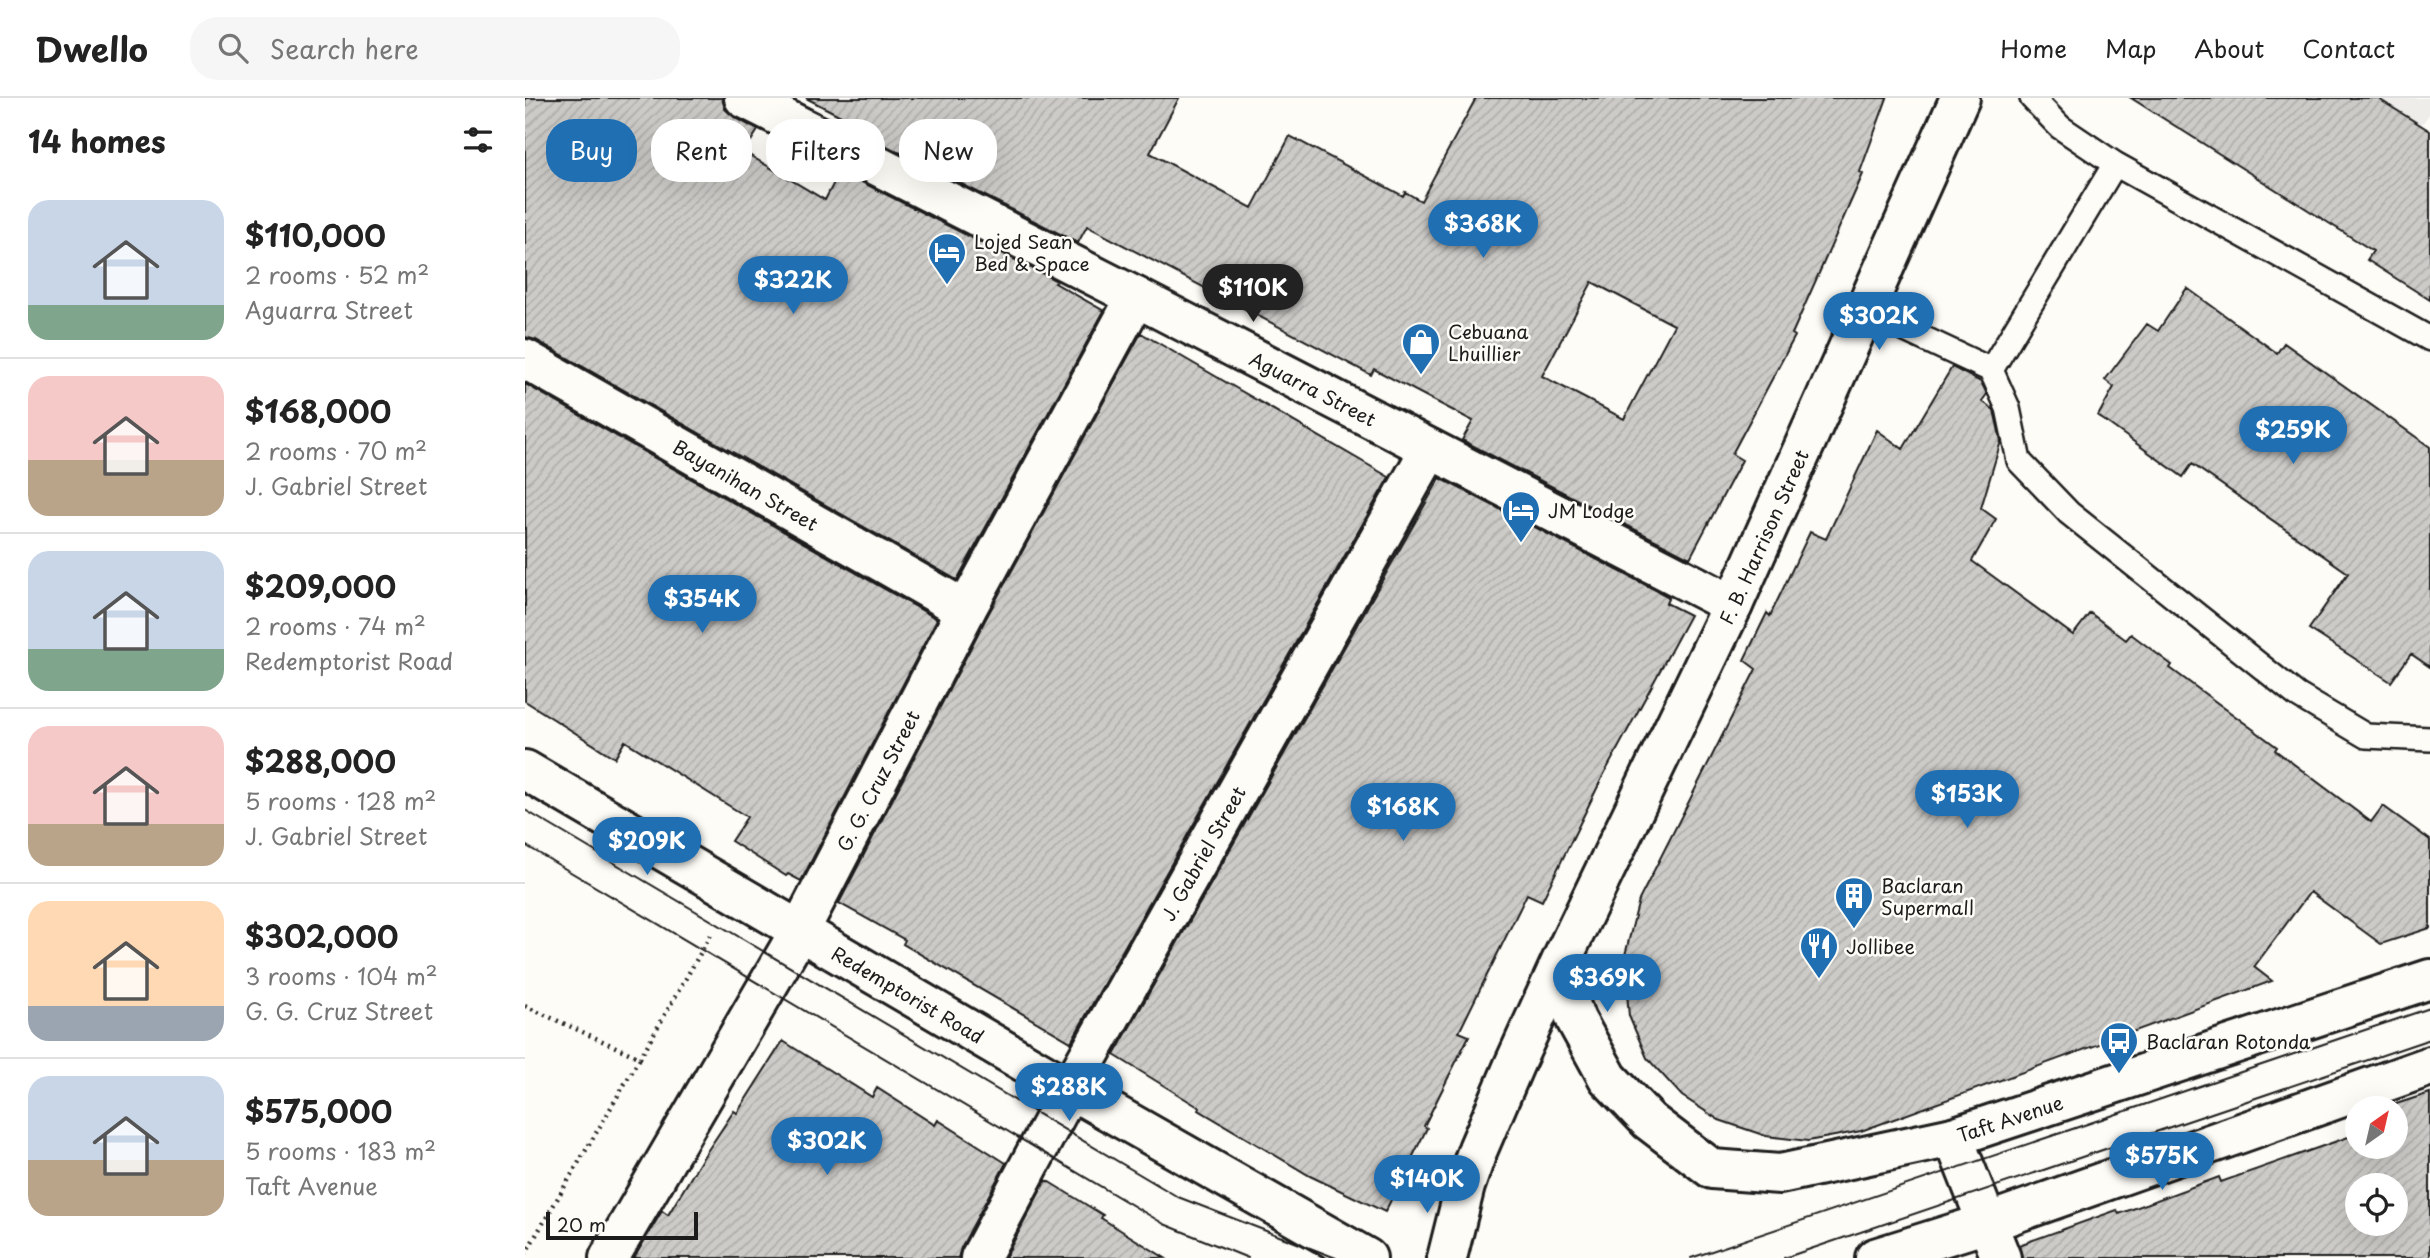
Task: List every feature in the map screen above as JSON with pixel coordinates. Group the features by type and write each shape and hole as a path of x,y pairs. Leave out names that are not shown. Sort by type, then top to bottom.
{"street":[{"name":"Aguarra Street","path":"744,98 1733,605"},
{"name":"F. B. Harrison Street","path":"1558,971 1733,605 1960,98"},
{"name":"G. G. Cruz Street","path":"609,1258 799,932 966,610 1136,297"},
{"name":"Bayanihan Street","path":"525,359 966,610"},
{"name":"J. Gabriel Street","path":"979,1258 1070,1089 1430,449"},
{"name":"Redemptorist Road","path":"525,770 735,895 1367,1258"},
{"name":"Taft Avenue","path":"1558,971 1576,1020 1608,1079 1649,1121 1712,1169 1780,1174 1953,1137 2430,979"},
{"path":"1447,1258 1465,1186 1478,1149 1558,971"},
{"path":"1875,1258 1987,1223 2430,1066"},
{"path":"1953,1137 2001,1258"}],"lane":[{"path":"2032,98 2060,127 2115,164 2430,339"},
{"path":"1991,370 2115,164"},
{"path":"1865,311 1991,370 2008,408 2019,461 2069,513 2297,695 2366,736 2430,740"}],"path":[{"path":"525,1254 735,895"},
{"path":"525,1006 640,1058"}],"shaded area":[{"path":"2353,98 2430,98 2430,113 2411,139"}],"building":[{"path":"525,98 722,98 725,109 738,119 651,119 651,182 752,182 752,157 766,165 766,182 795,182 825,200 834,182 862,182 1057,281 1055,283 1104,311 957,580 536,340 525,337"},
{"path":"806,98 1179,98 1150,153 1252,208 1290,136 1403,196 1405,192 1421,201 1476,98 1887,98 1860,172 1863,174 1792,334 1795,336 1732,454 1742,460 1690,558 1462,440 1473,421 1374,369 1371,375 1087,226 1078,243 958,182 997,182 997,119 899,119 899,152 885,145 885,119 847,119","holes":["1592,282 1674,325 1624,419 1542,376"]},
{"path":"2131,98 2377,98 2430,131 2430,300 2367,260 2373,251"},
{"path":"752,127 758,130 752,139"},
{"path":"2187,288 2277,353 2284,343 2430,447 2430,667 2411,654 2391,682 2309,629 2348,573 2192,464 2183,477 2098,416 2114,387 2105,380 2147,324 2158,331"},
{"path":"1141,333 1389,477 1071,1042 903,944 905,940 839,903 985,620"},
{"path":"1952,367 1981,382 1987,394 1982,401 1994,410 2001,441 1981,508 1996,519 1972,561 2073,635 2090,613 2126,640 2131,634 2172,665 2170,668 2277,747 2275,750 2371,822 2383,806 2430,840 2430,928 2381,944 2310,892 2254,967 2272,981 1861,1131 1808,1141 1766,1136 1719,1120 1682,1096 1647,1058 1629,1016 1624,959 1639,900 1756,669 1744,660 1767,613 1770,616 1810,532 1826,539 1877,430 1903,449"},
{"path":"525,384 937,619 801,881 788,874 786,876 731,841 747,817 625,741 615,758 525,701"},
{"path":"1440,478 1669,597 1666,603 1690,615 1603,776 1542,901 1527,894 1459,1032 1469,1036 1385,1212 1310,1176 1199,1110 1200,1108 1114,1055"},
{"path":"783,1041 872,1097 877,1088 935,1125 938,1120 1006,1163 958,1258 634,1258 662,1211 668,1215 702,1159 734,1111 737,1113"},
{"path":"2430,1093 2430,1258 2022,1258 2019,1245 2117,1210 2119,1214 2219,1177 2221,1182 2345,1138 2345,1159 2408,1159 2408,1100"},
{"path":"1046,1180 1103,1215 1101,1218 1165,1258 1005,1258"}],"tram line":[{"path":"525,810 1178,1197 1336,1258"},
{"path":"525,845 1164,1224 1248,1258"},
{"path":"1691,1258 2430,1008"},
{"path":"1784,1258 2430,1039"}],"place":[{"name":"Lojed Sean Bed & Space","path":"947,286"},
{"name":"Cebuana Lhuillier","path":"1421,376"},
{"name":"JM Lodge","path":"1521,544"},
{"name":"Baclaran Supermall","path":"1854,930"},
{"name":"Jollibee","path":"1819,980"},
{"name":"Baclaran Rotonda","path":"2119,1075"}]}
